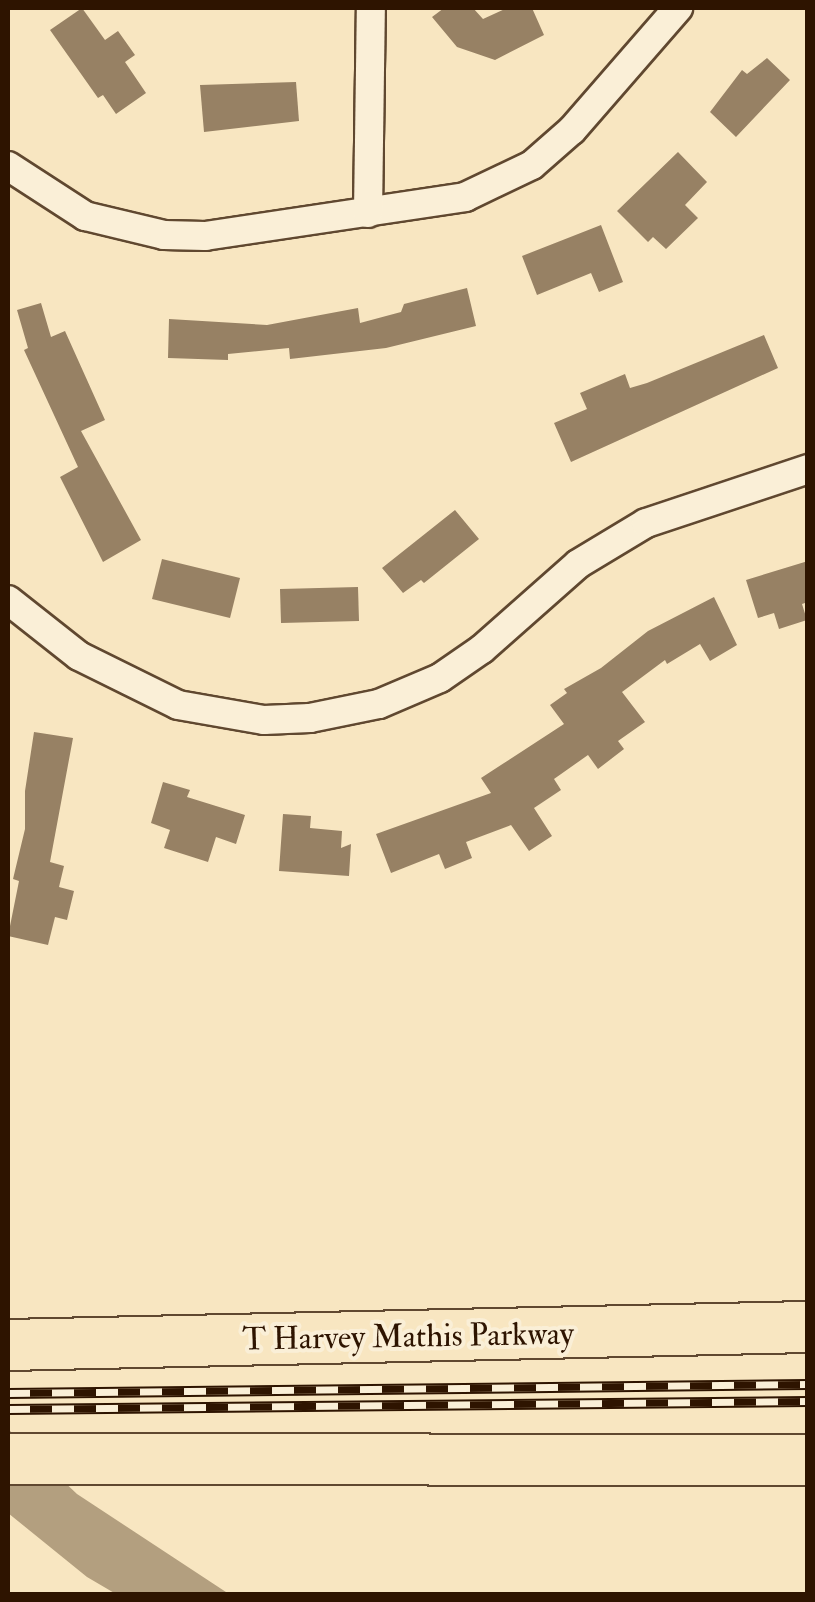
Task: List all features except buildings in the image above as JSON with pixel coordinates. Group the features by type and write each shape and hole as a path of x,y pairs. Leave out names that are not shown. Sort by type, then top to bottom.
{"highway":[{"name":"T Harvey Mathis Parkway","path":"8,1344 808,1327"},
{"path":"8,1459 271,1456 808,1460"}],"street":[{"path":"368,213 371,8"},
{"path":"8,166 86,216 164,235 205,236 465,196 532,165 572,130 678,8"},
{"path":"8,600 79,656 178,705 264,720 310,718 379,704 440,678 482,649 578,564 646,523 808,469"}],"shaded area":[{"path":"8,1429 77,1494 229,1594 116,1594 87,1577 8,1513"}],"railway":[{"path":"8,1393 808,1384"},
{"path":"8,1409 808,1401"}]}
